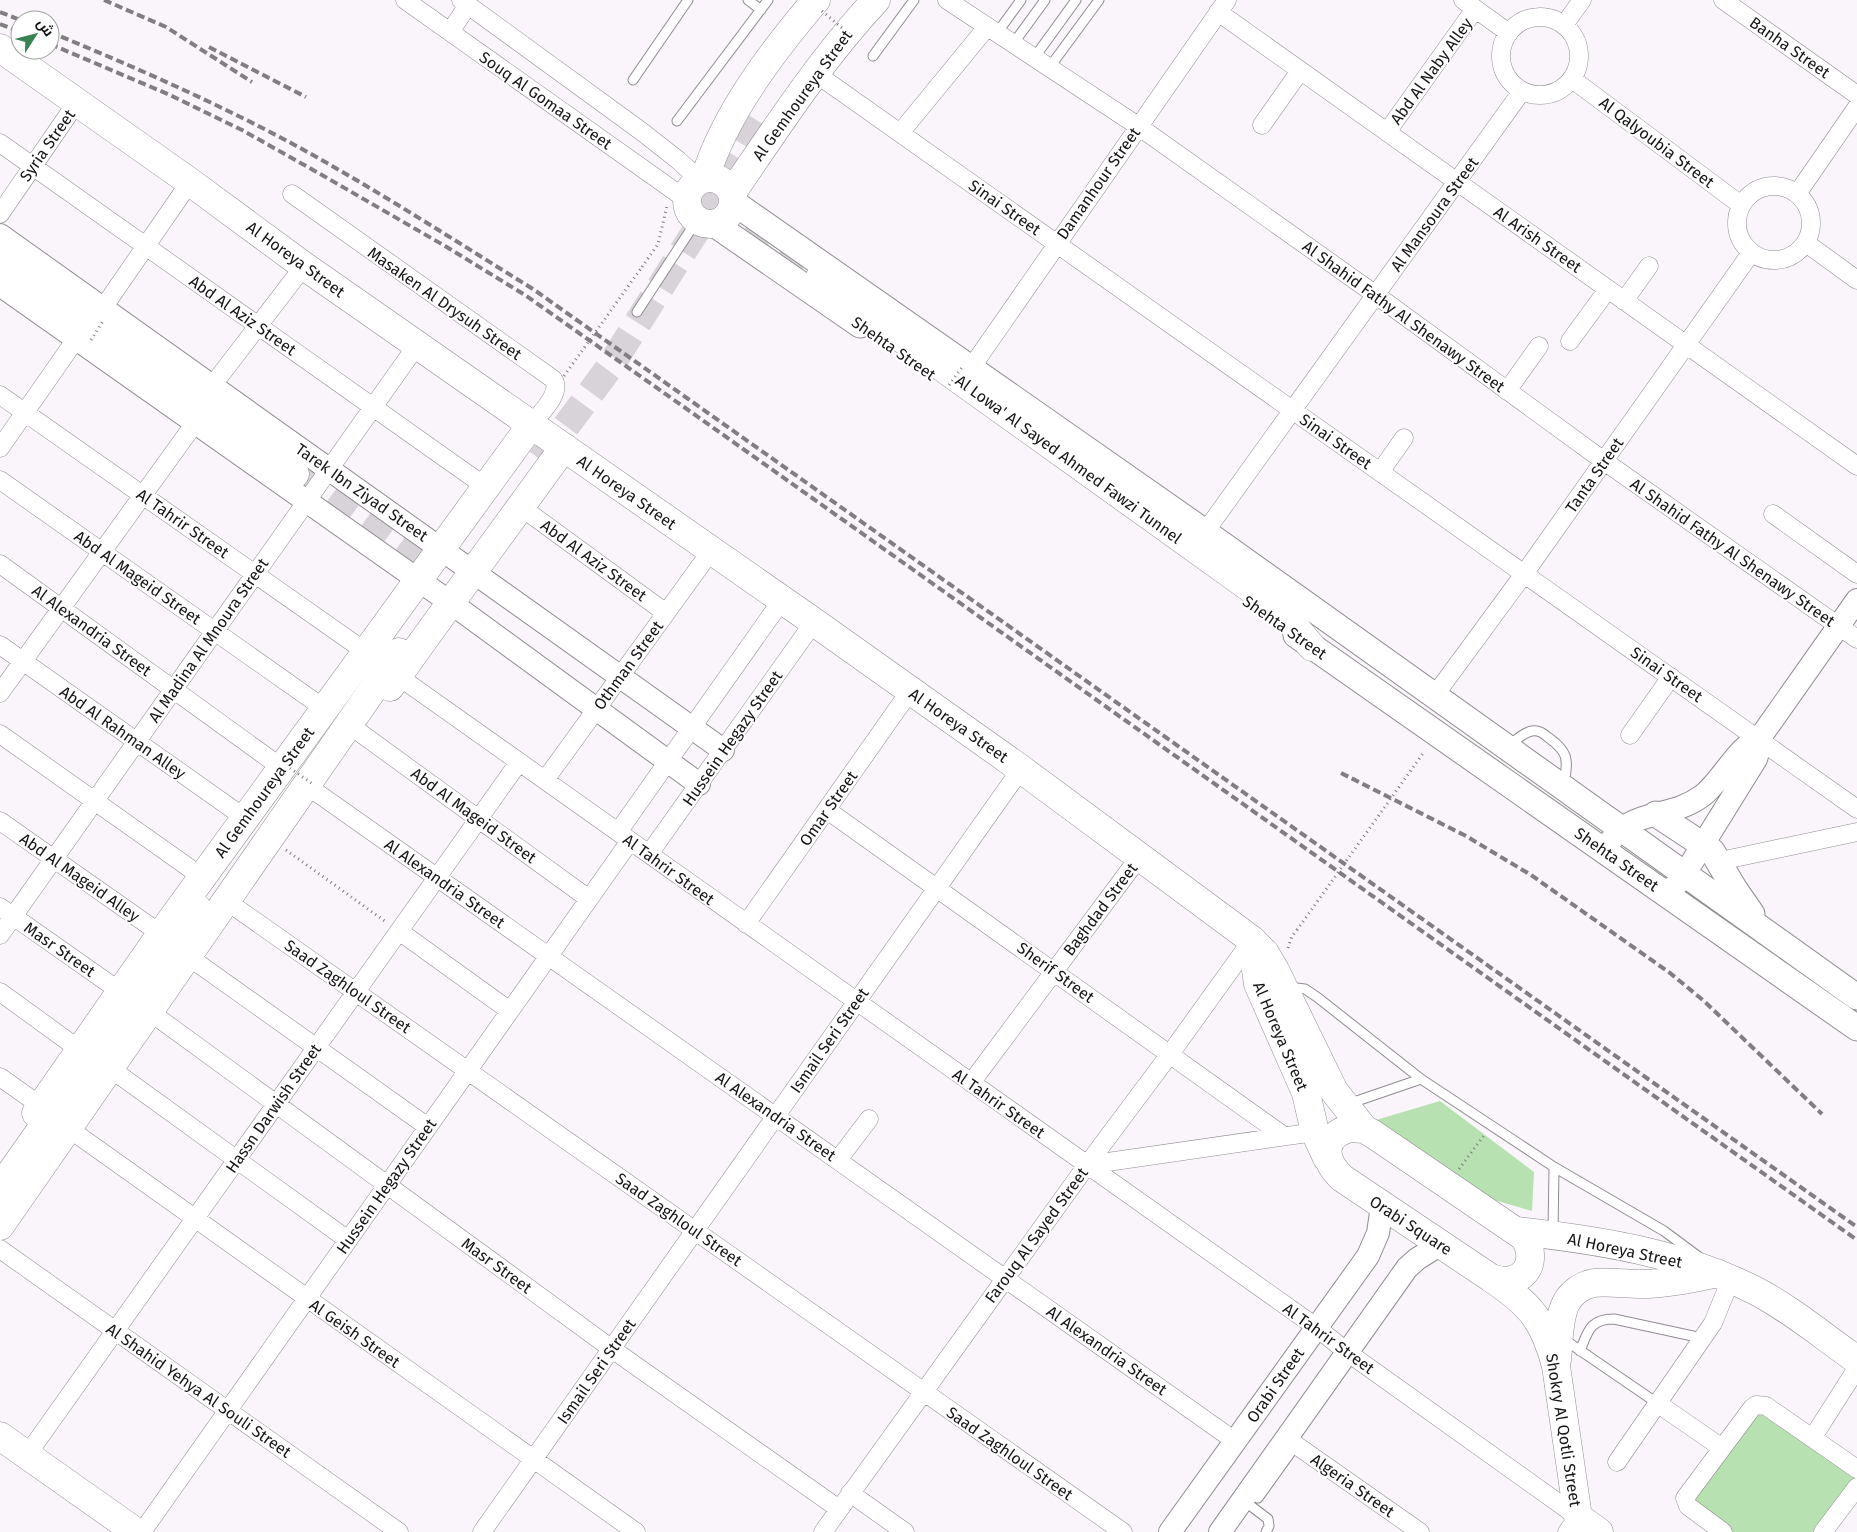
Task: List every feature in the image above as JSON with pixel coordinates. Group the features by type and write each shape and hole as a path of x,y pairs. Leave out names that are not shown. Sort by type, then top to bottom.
{"main road":[{"path":"825,4 792,55 763,112 857,0"},
{"name":"Al Gemhoureya Street","path":"696,198 728,216 732,197 756,157 815,73 876,0"},
{"path":"696,198 722,136 753,81 825,4"},
{"name":"Al Horeya Street","path":"0,48 190,182 304,266 1021,769 1252,940 1265,953 1283,986 1326,1077 1344,1106 1364,1129"},
{"path":"722,136 727,144 737,152 756,157"},
{"path":"696,198 716,178 721,180 732,197"},
{"name":"Shehta Street","path":"732,197 783,236 967,367 1205,532 1857,997"},
{"name":"Shehta Street","path":"696,198 766,260 954,390 1312,647 1857,1028"},
{"path":"766,260 770,247 783,236"},
{"path":"0,261 294,474"},
{"name":"Al Lowa' Al Sayed Ahmed Fawzi Tunnel","path":"819,280 1264,598 1290,621 1312,647"},
{"name":"Al Gemhoureya Street","path":"16,1177 53,1164 279,845 315,788 359,732 388,647 418,580 531,425"},
{"name":"Al Gemhoureya Street","path":"16,1177 13,1150 15,1143 160,934 245,818 286,768 325,709 388,647 424,638 451,604 564,448"},
{"path":"388,647 399,612 410,611 420,617 425,627 424,638"},
{"name":"Al Gemhoureya Street","path":"0,1226 16,1177 388,647"},
{"path":"1656,814 1711,852 1762,928"},
{"name":"Al Horeya Street","path":"1252,940 1258,984 1306,1093 1315,1132 1327,1158"},
{"path":"1327,1158 1330,1144 1338,1134 1350,1128 1364,1129 1517,1231 1529,1245 1531,1254 1530,1264 1526,1272 1510,1282 1500,1282 1491,1278"},
{"name":"Orabi Square","path":"1327,1158 1335,1172 1342,1178 1491,1278"},
{"name":"Al Horeya Street","path":"1517,1231 1553,1235 1659,1254 1724,1276 1782,1306 1857,1360"},
{"path":"1556,1366 1570,1344 1562,1314 1566,1303 1573,1293 1583,1286 1594,1283 1671,1282 1724,1276"},
{"name":"Shokry Al Qotli Street","path":"1491,1278 1516,1295 1530,1310 1542,1327 1551,1346 1556,1366 1581,1527"},
{"path":"0,1436 136,1532"}],"street":[{"name":"Souq Al Gomaa Street","path":"405,0 696,198"},
{"name":"Al Shahid Fathy Al Shenawy Street","path":"947,0 1138,126 1376,295 1604,461 1857,639"},
{"path":"1564,25 1582,0"},
{"name":"Banha Street","path":"1723,0 1857,95"},
{"name":"Souq Al Gomaa Street","path":"465,2 678,160 696,198"},
{"path":"450,32 465,2"},
{"path":"1469,4 1508,33"},
{"name":"Abd Al Naby Alley","path":"1386,132 1469,4"},
{"name":"Al Arish Street","path":"1223,6 1300,71 1857,466"},
{"name":"Damanhour Street","path":"967,367 1223,6"},
{"path":"1541,17 1564,25 1578,44 1578,68 1572,78 1565,87 1550,94 1533,95 1522,91 1508,78 1501,60 1501,50 1508,33 1517,24 1541,17"},
{"path":"900,133 992,30"},
{"path":"1262,126 1300,71"},
{"name":"Sinai Street","path":"815,73 1857,809"},
{"name":"Al Qalyoubia Street","path":"1572,78 1741,205"},
{"name":"Al Mansoura Street","path":"1205,532 1522,91"},
{"name":"Syria Street","path":"0,214 78,102"},
{"path":"1797,194 1857,107"},
{"name":"Abd Al Aziz Street","path":"0,143 486,488"},
{"path":"103,314 145,246 190,182"},
{"path":"1766,186 1788,188 1797,194 1808,208 1811,217 1810,235 1806,243 1791,257 1781,260 1770,261 1751,253 1738,236 1736,226 1737,215 1741,205 1752,193 1766,186"},
{"name":"Masaken Al Drysuh Street","path":"292,194 553,379 556,383 556,393 531,425"},
{"name":"Tarek Ibn Ziyad Street","path":"0,235 103,314 212,386 723,750"},
{"path":"1806,243 1857,280"},
{"name":"Tanta Street","path":"1435,695 1524,574 1751,253"},
{"path":"212,386 304,266"},
{"path":"1624,301 1649,266"},
{"path":"0,285 84,340 195,423 418,580 699,784"},
{"path":"1570,341 1608,290"},
{"path":"0,448 25,412 84,340"},
{"name":"Al Madina Al Mnoura Street","path":"0,935 6,912 54,858 417,345"},
{"path":"1507,391 1539,346"},
{"name":"Al Tahrir Street","path":"0,395 255,574 388,647 520,762 1316,1327 1581,1527"},
{"path":"0,693 195,423"},
{"path":"1380,472 1404,438"},
{"name":"Abd Al Mageid Street","path":"0,480 325,709"},
{"name":"Abd Al Aziz Street","path":"521,506 666,613"},
{"path":"1773,514 1857,574"},
{"name":"Othman Street","path":"545,780 711,551"},
{"name":"Al Alexandria Street","path":"0,564 286,768"},
{"name":"Hussein Hegazy Street","path":"142,1532 589,900 668,762 782,600"},
{"path":"1604,851 1620,829 1637,818 1681,808 1702,796 1720,779 1746,746 1759,739 1857,600"},
{"name":"Hussein Hegazy Street","path":"649,854 814,622"},
{"name":"Abd Al Rahman Alley","path":"0,645 245,818"},
{"path":"1630,736 1671,677"},
{"name":"Omar Street","path":"746,924 910,691"},
{"name":"Abd Al Mageid Street","path":"359,732 589,900"},
{"path":"0,734 202,877"},
{"path":"1666,894 1677,885 1685,874 1711,852 1756,759 1759,739"},
{"name":"Hassn Darwish Street","path":"26,1455 520,762"},
{"name":"Ismail Seri Street","path":"482,1532 1021,769"},
{"name":"Al Alexandria Street","path":"315,788 437,878 1235,1441"},
{"name":"Sherif Street","path":"827,810 1284,1136"},
{"name":"Abd Al Mageid Alley","path":"0,821 160,934"},
{"path":"1711,852 1857,832"},
{"name":"Baghdad Street","path":"971,1083 1140,856"},
{"name":"Saad Zaghloul Street","path":"235,907 1122,1532"},
{"name":"Masr Street","path":"6,912 121,992"},
{"path":"399,931 510,1011"},
{"name":"Farouq Al Sayed Street","path":"823,1532 1087,1164 1170,1054 1252,940"},
{"path":"196,962 428,1128"},
{"path":"0,992 80,1050"},
{"name":"Masr Street","path":"158,1017 612,1349 839,1509"},
{"path":"118,1074 348,1240"},
{"path":"0,1077 41,1106"},
{"path":"838,1160 869,1119"},
{"path":"1087,1164 1315,1132"},
{"name":"Al Geish Street","path":"75,1133 636,1532"},
{"name":"Orabi Street","path":"1170,1532 1368,1256 1378,1233 1382,1206"},
{"path":"1220,1532 1247,1506 1291,1442 1347,1352 1407,1268 1417,1259 1441,1244"},
{"name":"Al Shahid Yehya Al Souli Street","path":"0,1249 399,1532"},
{"path":"1617,1462 1702,1338 1720,1308 1724,1276"},
{"path":"1812,1437 1857,1368"},
{"path":"1657,1403 1722,1448"},
{"path":"1723,1532 1688,1506 1685,1498 1752,1408 1761,1404 1857,1469"},
{"name":"Algeria Street","path":"1291,1442 1420,1532"},
{"path":"1830,1530 1857,1487"},
{"path":"850,1493 905,1532"}],"lane":[{"path":"633,80 688,0"},
{"path":"748,0 761,10"},
{"path":"677,121 768,0"},
{"path":"873,56 914,0"},
{"path":"992,30 1021,0"},
{"path":"1013,44 1046,0"},
{"path":"1034,58 1076,0"},
{"path":"1049,68 1099,0"},
{"path":"636,312 696,198"},
{"path":"1283,986 1299,988 1317,997 1421,1079 1554,1167 1664,1231 1724,1276"},
{"path":"1344,1106 1421,1079"},
{"path":"1553,1235 1554,1167"},
{"path":"1657,1403 1570,1344 1596,1323 1605,1319 1614,1319 1702,1338"},
{"path":"1247,1506 1268,1519 1269,1526 1266,1532"}],"path":[{"path":"825,4 856,40"},
{"path":"564,376 658,244 696,198"},
{"path":"84,340 103,314"},
{"path":"949,385 967,367"},
{"path":"1287,952 1292,936 1424,752"},
{"path":"286,768 315,788"},
{"path":"279,845 399,931"},
{"path":"1447,1186 1491,1125"}],"green space":[{"path":"1440,1101 1534,1172 1532,1211 1484,1197 1376,1120"},
{"path":"1752,1408 1857,1469 1857,1487 1823,1532 1723,1532 1686,1494"}],"tunnel":[{"path":"714,176 757,108"},
{"path":"541,460 609,368 739,163"},
{"path":"706,216 720,217 739,224 819,279"},
{"path":"295,474 413,560 438,570"}],"railway":[{"path":"104,0 166,27 252,82"},
{"path":"0,12 10,16"},
{"path":"0,24 10,28"},
{"path":"60,36 190,93 293,144 379,194 533,289 1857,1227"},
{"path":"209,47 306,97"},
{"path":"60,48 170,95 242,130 445,246 525,295 1857,1240"},
{"path":"1341,773 1466,836 1531,875 1670,973 1704,1001 1822,1114"}]}
